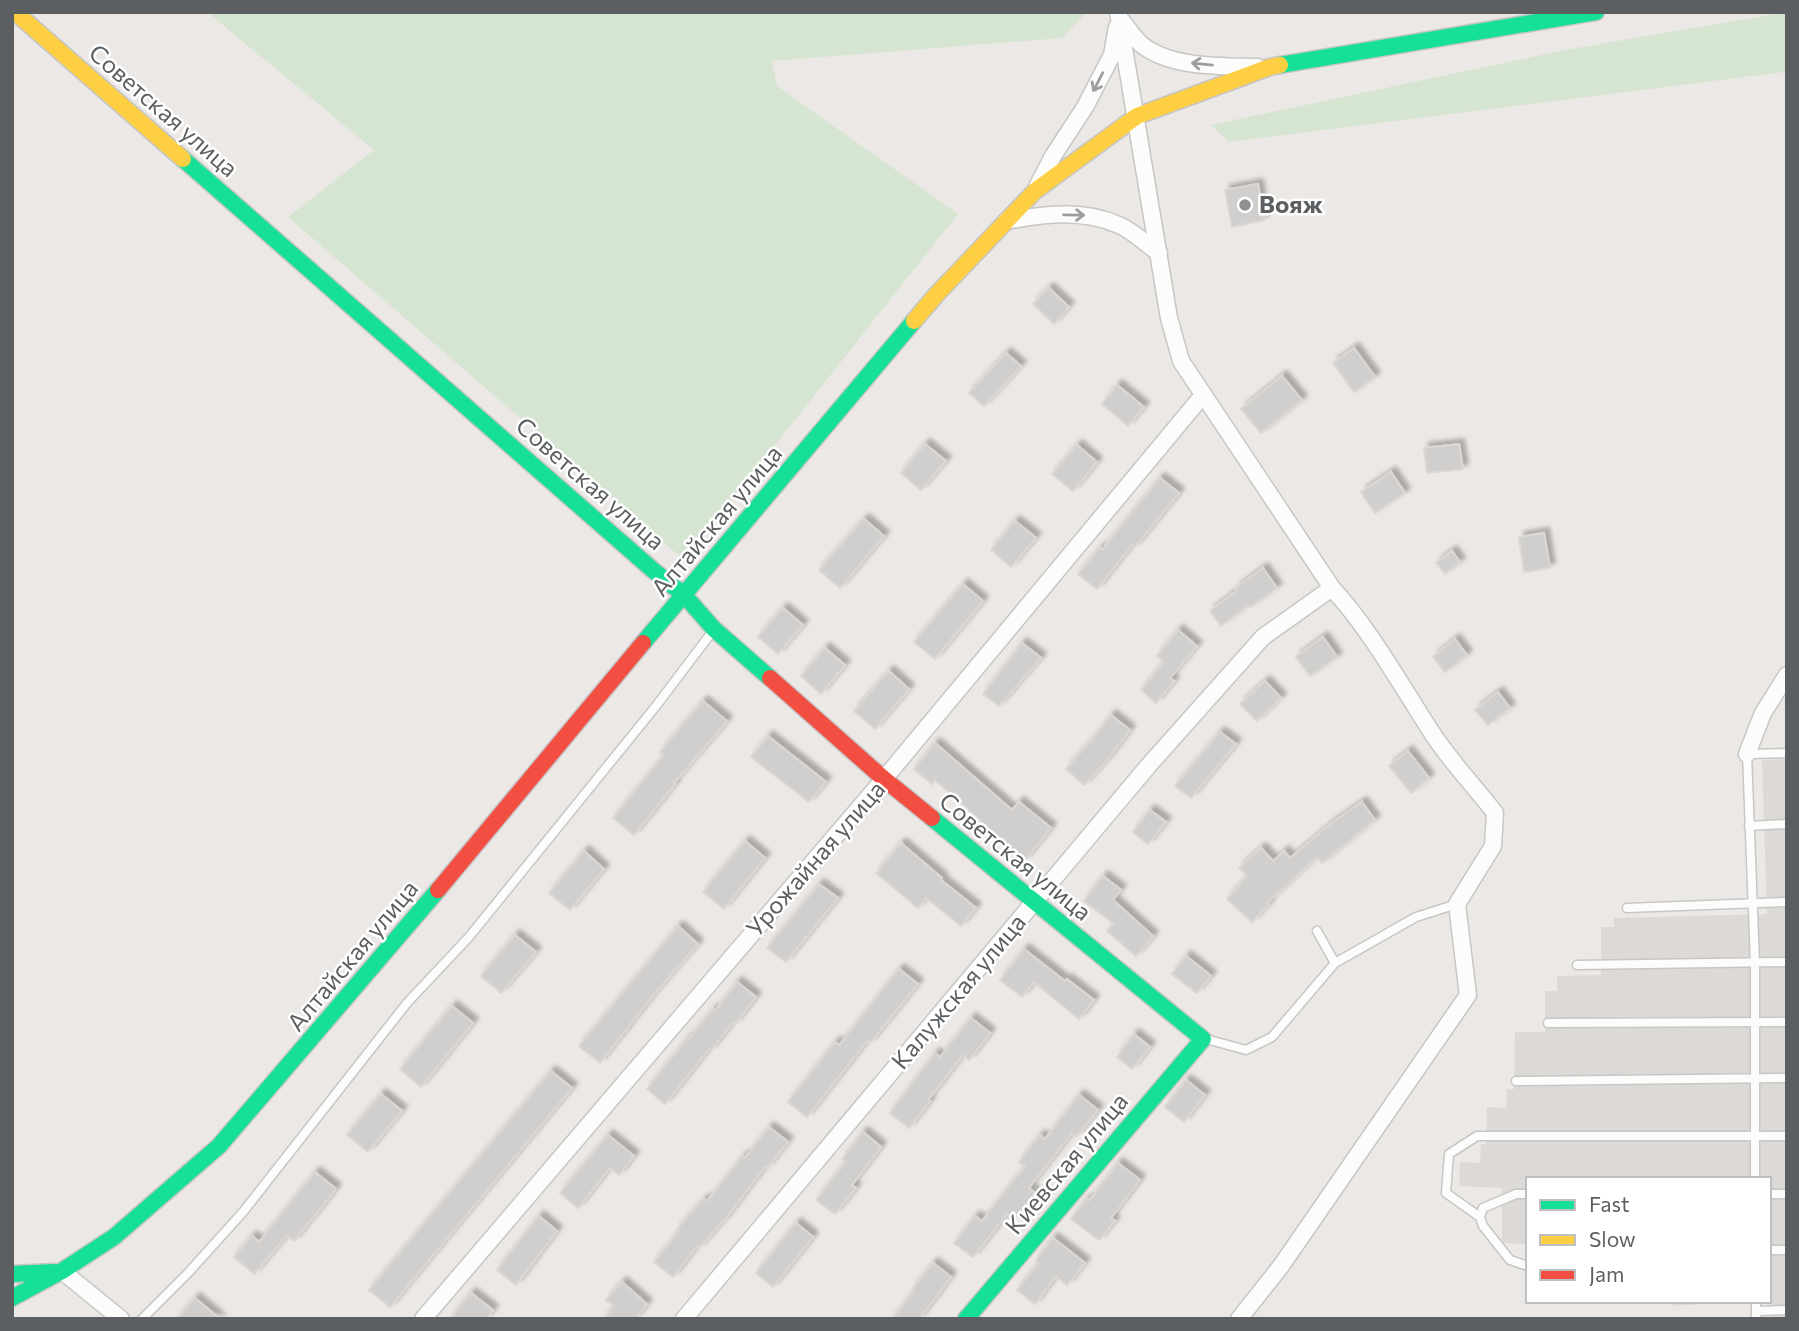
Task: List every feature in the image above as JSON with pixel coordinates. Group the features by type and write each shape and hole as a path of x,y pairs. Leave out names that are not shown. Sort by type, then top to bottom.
{"main road":[{"name":"Советская улица","path":"15,12 684,595 714,629 884,779 1203,1038"},
{"name":"Алтайская улица","path":"12,1298 62,1271 114,1237 219,1146 492,826 936,295 1035,191 1137,116 1270,67 1596,12"},
{"name":"Киевская улица","path":"966,1319 1203,1038"},
{"path":"12,1274 62,1271"}],"street":[{"path":"1119,15 1143,45 1172,61 1270,67"},
{"path":"1119,15 1169,318 1181,361 1332,588 1352,610 1375,643 1436,738 1495,813 1493,846 1457,904 1468,995 1281,1266 1239,1319"},
{"path":"1035,191 1085,107 1112,55 1119,15"},
{"path":"1006,221 1044,214 1088,215 1121,226 1159,253"},
{"name":"Урожайная улица","path":"423,1319 884,779 1203,395"},
{"name":"Калужская улица","path":"684,1319 1149,765 1263,637 1332,588"},
{"path":"1747,754 1763,713 1787,675"},
{"path":"62,1271 121,1319"}],"lane":[{"path":"142,1319 243,1212 407,1003 469,937 648,717 714,629"},
{"path":"1755,1177 1755,963 1747,754 1787,753"},
{"path":"1749,825 1787,824"},
{"path":"1627,908 1787,902"},
{"path":"1203,1038 1246,1050 1272,1037 1335,963 1416,917 1457,904"},
{"path":"1317,931 1335,963"},
{"path":"1577,965 1787,962"},
{"path":"1548,1023 1787,1022"},
{"path":"1516,1081 1787,1078"},
{"path":"1526,1265 1510,1261 1483,1226 1480,1217 1446,1193 1449,1154 1478,1136 1787,1136"},
{"path":"1480,1217 1483,1208 1516,1194 1526,1194"},
{"path":"1756,1310 1787,1310"}],"shaded area":[{"path":"1787,759 1787,1319 1770,1319 1771,1177 1526,1177 1526,1244 1502,1243 1502,1188 1459,1186 1460,1162 1480,1163 1481,1144 1486,1144 1487,1107 1506,1108 1507,1089 1514,1089 1515,1032 1545,1032 1545,991 1557,991 1557,976 1601,975 1601,927 1614,927 1614,918 1767,914 1762,760"},
{"path":"1673,1303 1718,1303 1673,1306"}],"green space":[{"path":"207,12 1087,12 1062,38 772,61 777,86 958,214 684,560 288,217 374,150"},
{"path":"1787,12 1787,72 1229,142 1211,125 1565,50"}],"building":[{"name":"Вояж","path":"1258,184 1264,220 1232,227 1225,190"},
{"path":"1049,288 1069,307 1054,324 1033,304"},
{"path":"1354,348 1375,377 1354,392 1333,363"},
{"path":"1006,353 1021,366 984,406 969,393"},
{"path":"1282,376 1302,400 1261,433 1241,409"},
{"path":"1117,385 1144,407 1128,426 1102,404"},
{"path":"925,444 946,461 921,490 901,473"},
{"path":"1459,444 1463,469 1427,473 1424,448"},
{"path":"1077,445 1097,462 1073,491 1052,474"},
{"path":"1391,472 1405,493 1375,513 1361,492"},
{"path":"1160,478 1179,493 1097,589 1078,574 1100,548 1102,550"},
{"path":"864,519 884,536 840,588 819,570"},
{"path":"1015,521 1036,538 1011,567 991,550"},
{"path":"1544,533 1550,568 1524,572 1519,537"},
{"path":"1452,551 1460,562 1445,574 1436,563"},
{"path":"1263,568 1277,588 1250,607 1248,605 1221,626 1210,611"},
{"path":"963,584 983,601 935,659 914,642"},
{"path":"783,608 803,625 778,654 758,637"},
{"path":"1178,630 1197,646 1170,678 1174,681 1156,703 1141,690 1164,662 1157,656"},
{"path":"1323,637 1337,657 1310,676 1296,657"},
{"path":"1455,639 1467,655 1445,672 1433,657"},
{"path":"1022,643 1041,658 999,706 983,694"},
{"path":"825,648 845,665 821,694 801,676"},
{"path":"889,671 909,689 875,729 854,711"},
{"path":"1265,681 1281,698 1257,721 1240,704"},
{"path":"1498,692 1510,708 1488,725 1475,710"},
{"path":"703,701 727,721 634,835 613,818 664,755 660,752"},
{"path":"1111,715 1130,730 1084,785 1066,769"},
{"path":"1220,732 1236,744 1191,798 1175,786"},
{"path":"768,736 826,782 809,802 751,757"},
{"path":"935,743 1012,810 1019,802 1051,828 1025,860 935,780 932,784 914,769"},
{"path":"1408,751 1429,778 1411,793 1389,766"},
{"path":"1362,802 1375,820 1322,863 1317,857 1267,903 1269,904 1252,922 1227,899 1247,876 1239,868 1261,848 1273,861 1284,851 1290,858"},
{"path":"1150,810 1166,822 1148,844 1133,832"},
{"path":"745,841 765,858 724,909 703,892"},
{"path":"901,843 976,908 961,926 926,898 918,908 876,873"},
{"path":"584,851 604,869 570,910 549,893"},
{"path":"1103,876 1121,890 1113,900 1153,936 1136,956 1107,931 1114,924 1084,901"},
{"path":"819,884 838,898 786,962 767,948"},
{"path":"678,926 698,944 600,1063 579,1046"},
{"path":"515,935 536,952 501,993 481,976"},
{"path":"1024,949 1094,1000 1079,1019 1034,982 1022,997 1000,980"},
{"path":"1186,956 1211,976 1197,993 1172,974"},
{"path":"899,969 918,984 870,1043 867,1041 807,1117 788,1102 835,1042 839,1045"},
{"path":"737,982 756,997 735,1024 733,1022 711,1050 709,1049 665,1104 647,1089"},
{"path":"452,1006 473,1023 421,1087 400,1069"},
{"path":"971,1018 990,1033 969,1060 963,1055 909,1128 890,1113 935,1053 940,1057"},
{"path":"1134,1034 1150,1047 1132,1069 1117,1057"},
{"path":"551,1071 572,1088 390,1307 369,1290"},
{"path":"1186,1080 1205,1095 1184,1122 1165,1107"},
{"path":"381,1094 402,1111 368,1152 347,1135"},
{"path":"1079,1095 1098,1110 1077,1136 1072,1133 1029,1188 1035,1193 1014,1219 1007,1214 973,1257 954,1243 975,1216 982,1221 1025,1166 1019,1162 1040,1135 1045,1139"},
{"path":"769,1127 788,1142 673,1277 654,1262 679,1231 677,1229 704,1199 707,1201"},
{"path":"863,1132 881,1147 852,1185 856,1188 835,1214 816,1200 846,1162 842,1159"},
{"path":"608,1135 634,1156 619,1175 610,1168 578,1208 560,1193"},
{"path":"1118,1163 1140,1180 1111,1218 1115,1221 1099,1240 1071,1219 1087,1199 1089,1201"},
{"path":"315,1172 336,1189 294,1241 287,1235 254,1274 234,1257 252,1236 259,1242"},
{"path":"539,1216 557,1231 516,1285 497,1270"},
{"path":"796,1223 813,1237 773,1287 756,1273"},
{"path":"1053,1238 1085,1263 1067,1285 1056,1276 1035,1304 1017,1290 1039,1263 1036,1260"},
{"path":"933,1263 951,1277 919,1319 892,1319 914,1291 912,1289"},
{"path":"622,1282 647,1304 635,1319 604,1319 614,1306 606,1300"},
{"path":"471,1293 493,1310 486,1319 450,1319"},
{"path":"195,1298 220,1319 177,1319"}],"traffic: fast":[{"path":"1280,65 1596,12"},
{"path":"183,159 684,595 714,629 770,678"},
{"path":"643,643 914,321"},
{"path":"932,818 1203,1039 966,1319"},
{"path":"12,1298 62,1271 114,1237 219,1146 438,890"},
{"path":"12,1274 55,1272"}],"traffic: slow":[{"path":"15,12 183,159"},
{"path":"914,321 1035,191 1137,116 1280,65"}],"traffic: jam":[{"path":"438,890 643,643"},
{"path":"770,678 932,818"}],"place":[{"name":"Вояж","path":"1245,205"}]}
